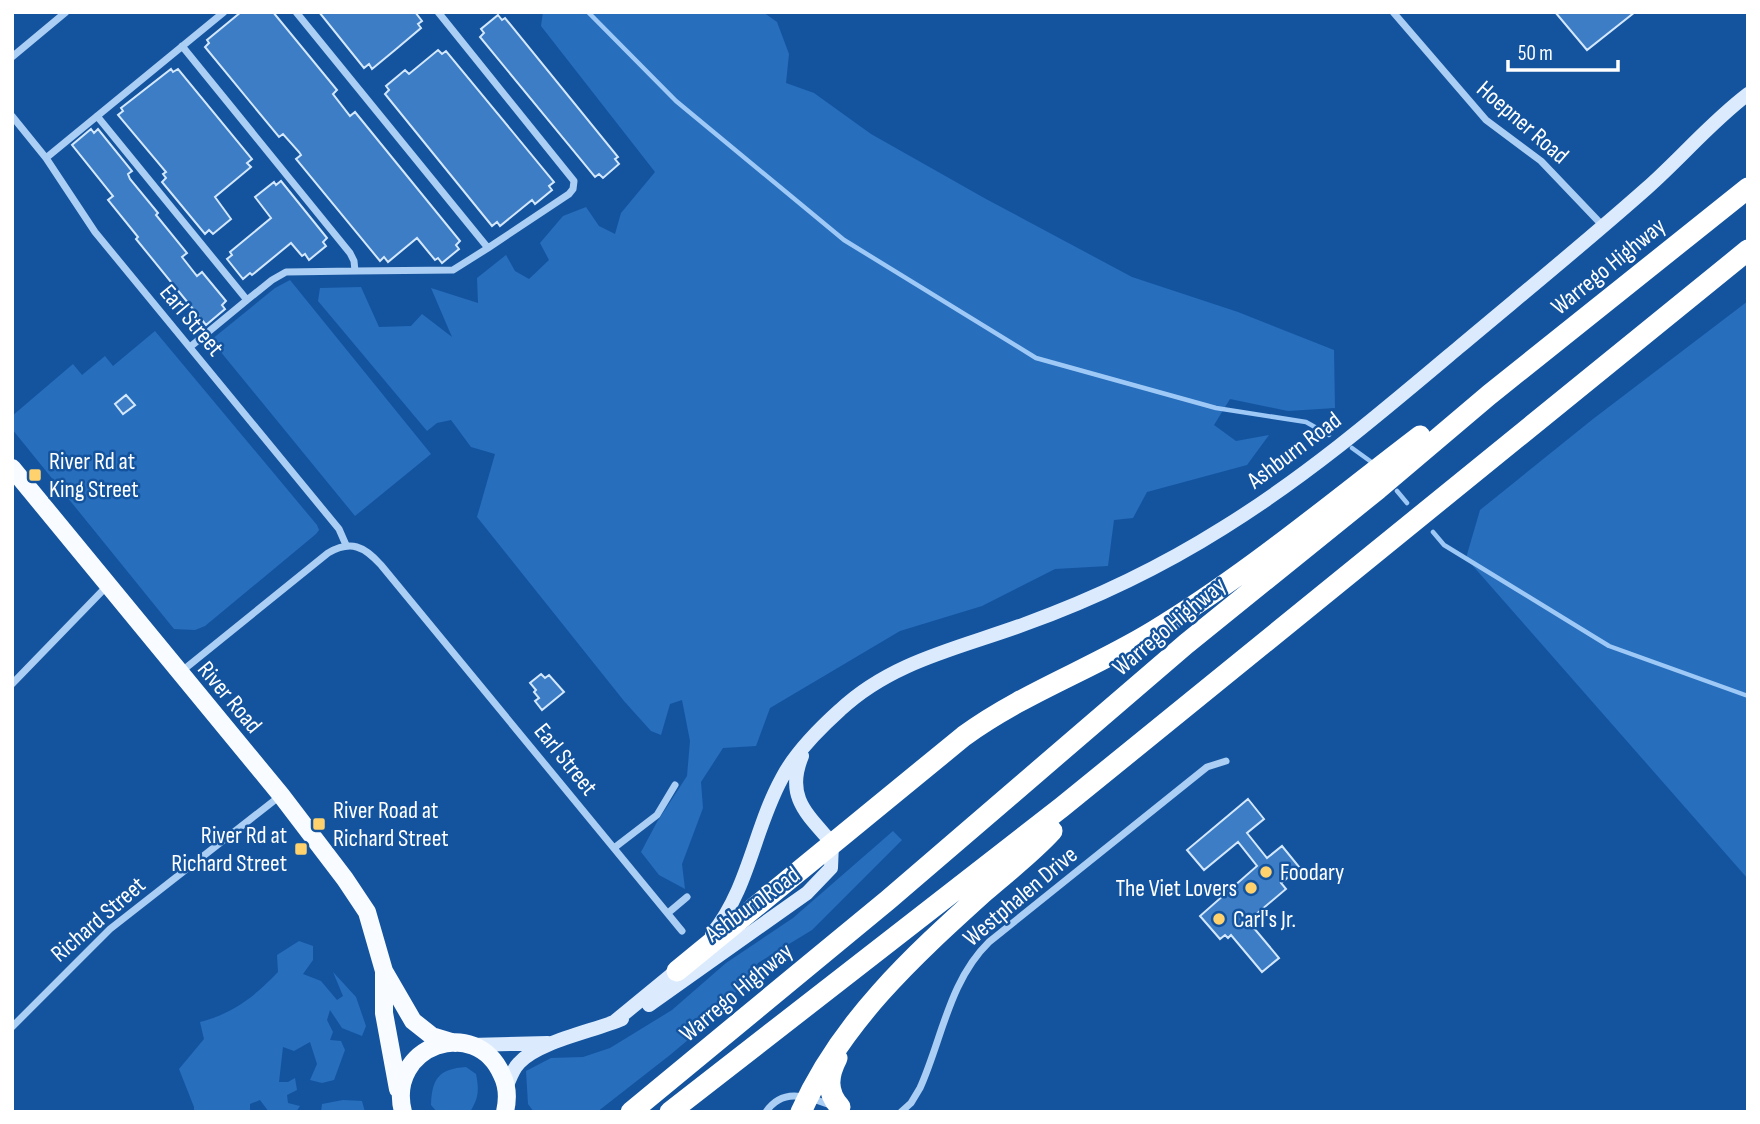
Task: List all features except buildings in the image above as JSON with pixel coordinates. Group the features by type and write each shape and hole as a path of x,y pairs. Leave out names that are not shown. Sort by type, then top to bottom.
{"highway":[{"name":"Warrego Highway","path":"631,1112 888,900 1186,644 1378,489 1489,395 1748,188"},
{"path":"670,1112 1062,807 1748,250"},
{"path":"677,971 984,721 1127,646 1190,609 1270,553 1457,408 1489,395"},
{"path":"804,1104 829,1058 861,1013 935,937 1051,832 1062,807"},
{"path":"844,1109 831,1093 830,1076 837,1056 861,1013"}],"main road":[{"name":"River Road","path":"12,467 179,674 281,795 359,898 372,924 384,971 384,1013 403,1110"},
{"name":"River Road","path":"384,971 416,1024 439,1039 482,1050 494,1060 507,1089"},
{"path":"403,1110 401,1082 414,1060 433,1047 462,1044"},
{"path":"505,1112 507,1089"},
{"path":"507,1089 516,1112"}],"street":[{"path":"12,57 66,12"},
{"path":"47,158 224,12"},
{"path":"296,12 488,248"},
{"path":"190,347 272,280 286,272 453,270 573,189 574,181 438,12"},
{"name":"Hoepner Road","path":"1393,12 1486,120 1541,161 1603,226"},
{"path":"182,46 351,253 355,271"},
{"name":"Ashburn Road","path":"614,1022 677,971 703,945 723,919 744,878 763,821 781,779 840,710 886,676 925,657 1024,625 1126,581 1223,528 1325,457 1367,423 1603,226 1660,176 1709,126 1748,94"},
{"name":"Earl Street","path":"12,116 47,158 89,223 339,529 346,545 361,548 381,565 682,931"},
{"path":"97,116 247,300"},
{"path":"179,674 328,553 346,545"},
{"path":"12,684 108,584"},
{"name":"Ashburn Road","path":"507,1089 520,1062 551,1043 598,1029 642,1009 811,890 831,869 832,843 797,796 796,775 807,746"},
{"name":"Westphalen Drive","path":"901,1112 920,1088 958,985 975,956 1207,767 1226,761"},
{"path":"614,848 657,815 675,785"},
{"name":"Richard Street","path":"12,1027 110,929 281,795"},
{"path":"667,913 687,897"},
{"name":"Ashburn Road","path":"462,1044 551,1043"},
{"path":"766,1112 782,1097 789,1095 804,1104 844,1109"}],"shaded area":[{"path":"543,12 763,12 777,22 789,54 786,83 814,93 871,134 1132,277 1238,312 1334,350 1335,408 1288,411 1230,399 1214,425 1236,441 1269,435 1247,465 1147,492 1133,518 1114,520 1108,566 1055,569 982,606 900,631 770,708 756,746 723,748 701,782 703,808 682,864 685,889 659,875 641,852 687,776 690,741 682,700 670,704 661,735 651,731 477,517 495,454 471,447 451,420 437,423 427,431 318,301 320,288 361,287 379,327 411,326 422,314 452,337 431,288 478,303 477,278 506,255 515,271 529,279 549,260 540,243 563,216 586,207 599,226 615,234 621,213 655,172 541,26"},
{"path":"290,280 431,454 355,516 211,340 275,288"},
{"path":"1748,301 1748,879 1466,558 1480,510 1593,419"},
{"path":"155,331 319,530 205,626 195,630 174,629 12,429 12,416 73,364 82,375 105,356 113,366"},
{"path":"893,831 902,840 812,930 758,963 719,1014 670,1055 597,1112 534,1112 528,1104 526,1071 551,1058 583,1057 610,1048 672,1010 726,963 793,918"},
{"path":"299,941 313,946 313,960 303,974 321,981 337,1000 343,996 333,972 356,997 366,1026 362,1036 342,1028 330,1010 327,1020 333,1032 330,1040 341,1041 345,1050 334,1080 322,1083 310,1080 317,1064 310,1042 294,1051 283,1047 279,1082 288,1082 295,1078 297,1090 287,1095 288,1103 300,1106 296,1112 269,1112 260,1100 250,1104 250,1112 194,1112 179,1069 204,1039 200,1022 233,1009 252,996 278,972 277,955"},
{"path":"466,1067 476,1074 478,1084 477,1098 470,1112 437,1112 431,1105 435,1082 449,1070"},
{"path":"343,1100 362,1101 365,1112 321,1112 322,1104"}],"waterway":[{"path":"588,12 676,101 844,240 1036,358 1216,408 1306,422 1329,435"},
{"path":"1352,448 1370,461"},
{"path":"1397,491 1407,503"},
{"path":"1433,532 1444,545 1609,646 1748,696"}],"place":[{"name":"River Rd at King Street","path":"35,475"},
{"name":"River Road at Richard Street","path":"319,824"},
{"name":"River Rd at Richard Street","path":"301,849"},
{"name":"Foodary","path":"1266,872"},
{"name":"The Viet Lovers","path":"1251,888"},
{"name":"Carl's Jr.","path":"1219,919"}]}
